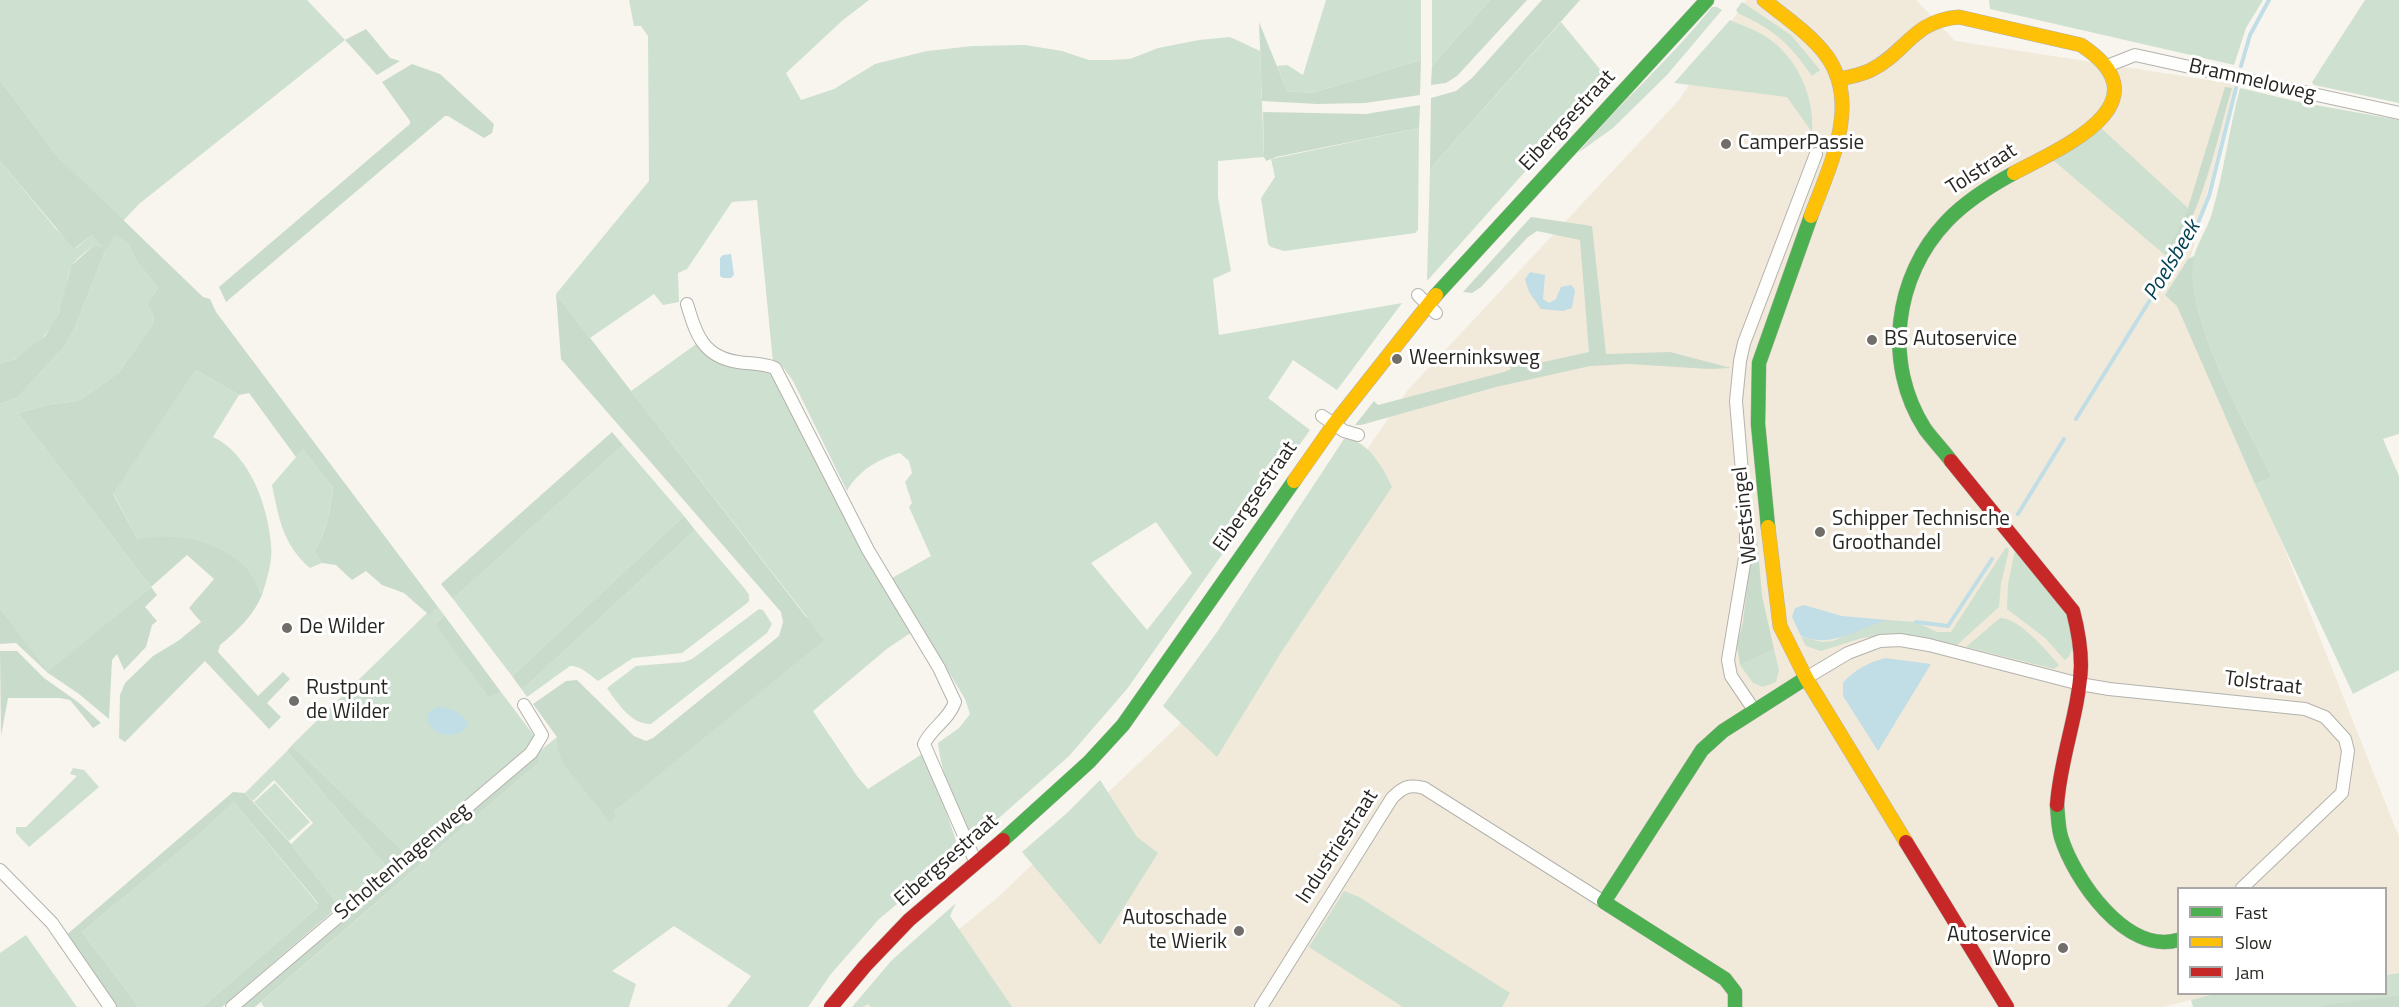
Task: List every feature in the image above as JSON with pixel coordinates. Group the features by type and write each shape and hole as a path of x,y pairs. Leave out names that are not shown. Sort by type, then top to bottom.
{"main road":[{"name":"Eibergsestraat","path":"831,1007 865,966 909,920 1035,813 1089,762 1123,725 1328,419 1427,304 1707,0"},
{"name":"Westsingel","path":"1764,0 1808,36 1824,53 1839,79 1841,116 1839,138 1766,342 1757,384 1760,444 1780,626 1806,678 2007,1007"},
{"path":"1839,79 1869,72 1923,28 1935,20 1948,17 1959,17 2081,45 2108,66"},
{"name":"Tolstraat","path":"2108,66 2113,96 2109,109 2101,121 2071,143 1973,197 1947,219 1920,253 1907,281 1899,332 1900,362 1916,412 1925,428 2073,610 2081,641 2083,662 2058,789 2060,832 2070,857 2084,881 2108,913 2138,936 2157,942 2177,940"},
{"path":"1604,902 1702,750 1723,731 1806,678"},
{"name":"Industriestraat","path":"1604,902 1734,986 1735,1007"}],"street":[{"name":"Brammeloweg","path":"2108,66 2135,55 2399,113"},
{"name":"Westsingel","path":"1754,710 1731,676 1728,660 1746,552 1746,519 1736,401 1738,378 1744,343 1816,154"},
{"path":"687,304 694,327 704,345 718,357 738,362 764,364 775,368 868,550 939,668 955,702 950,714 927,737 924,744 976,863"},
{"path":"1328,419 1344,431 1358,435"},
{"name":"Tolstraat","path":"1806,678 1848,653 1880,641 1900,640 1929,645 2080,684 2305,709 2325,717 2345,739 2348,752 2342,793 2243,887"},
{"name":"Scholtenhagenweg","path":"232,1007 531,753 542,735 524,705"},
{"name":"Industriestraat","path":"1261,1007 1392,798 1404,787 1413,785 1424,788 1604,902"},
{"path":"0,870 52,923 110,1007"}],"shaded area":[{"path":"1746,0 1916,0 1955,41 2235,84 2182,291 2399,837 2399,973 2387,975 2387,887 2177,887 2177,995 2210,995 2163,1007 863,1007 996,899 1179,725 1407,391 1679,100"}],"green space":[{"path":"0,0 307,0 345,40 139,204 123,221 59,158 0,80"},
{"path":"629,0 869,0 843,20 786,73 801,100 834,89 875,64 927,51 973,46 1025,45 1062,51 1089,60 1109,60 1130,59 1158,48 1230,37 1260,51 1264,157 1218,161 1218,197 1231,271 1213,279 1219,335 1402,303 1337,390 1293,360 1268,398 1310,430 1127,689 1069,756 974,840 961,818 951,793 938,743 959,728 970,714 965,699 892,578 931,556 909,507 912,503 905,482 912,473 909,461 900,453 884,458 863,472 847,491 793,381 780,363 773,362 757,200 732,202 687,269 678,273 679,302 663,305 654,294 590,338 556,294 649,181 648,36 641,26 634,26","holes":["1156,522 1192,573 1147,630 1091,563"]},
{"path":"1326,0 1421,0 1421,60 1312,93 1287,91 1277,66 1287,65 1303,75"},
{"path":"1432,0 1490,0 1432,66"},
{"path":"1490,0 1527,0 1457,76 1446,83 1431,85 1432,66"},
{"path":"1542,0 1580,0 1430,169 1431,98 1456,91 1472,78"},
{"path":"1989,0 2263,0 2246,28 2234,65 1990,9"},
{"path":"2365,0 2399,0 2399,103 2314,85 2312,82"},
{"path":"1742,2 1791,35 1820,70 1812,76 1780,38 1738,13 1736,10"},
{"path":"1712,7 1722,10 1667,75 1613,128 1578,153 1680,45"},
{"path":"1730,20 1764,35 1788,56 1807,92 1812,132 1787,97 1674,83"},
{"path":"1259,22 1287,91 1312,93 1421,60 1420,95 1365,103 1317,104 1262,101"},
{"path":"1561,22 1608,79 1427,281 1430,169"},
{"path":"366,29 390,58 400,61 377,75 345,40"},
{"path":"412,64 440,74 494,124 492,133 484,138 445,116 226,302 219,287 410,124 382,82"},
{"path":"0,80 59,158 203,297 210,299 216,312 438,607 429,615 404,593 382,585 366,571 352,580 336,565 322,563 314,551 325,529 333,488 303,449 296,457 249,393 239,395 196,370 113,494 138,540 182,538 211,545 237,560 252,576 262,595 259,602 238,629 220,645 218,652 258,696 283,672 290,679 267,703 281,717 269,729 205,661 125,742 119,738 120,695 125,683 153,656 178,641 201,622 189,608 214,579 187,555 151,587 18,413 51,404 79,401 118,373 152,326 154,317 147,304 158,288 135,259 128,243 115,235 106,249 73,332 64,347 18,397 0,404 0,364 15,359 45,336 59,313 71,266 94,245 105,248 92,235 73,248 0,161"},
{"path":"2225,87 2232,88 2207,176 2192,219 2170,259 2165,255 2188,208"},
{"path":"2240,88 2299,102 2399,120 2399,434 2383,439 2399,476 2399,670 2353,694 2255,484 2272,477 2210,347 2195,294 2193,262 2212,213"},
{"path":"1420,105 1419,128 1276,157 1266,161 1264,157 1263,112 1366,114"},
{"path":"1419,128 1418,230 1415,233 1284,251 1268,244 1261,198 1275,177 1271,159"},
{"path":"2101,128 2188,208 2165,255 2053,160"},
{"path":"0,161 56,229 76,248 92,235 116,235 128,243 135,259 158,288 147,304 154,317 152,326 118,373 79,401 51,404 18,413 151,587 48,673 0,608 0,404 18,397 64,347 73,332 106,249 94,245 75,261 67,279 61,308 42,339 23,354 0,364"},
{"path":"1531,217 1592,226 1606,354 1670,352 1731,368 1709,369 1629,364 1590,366 1496,387 1355,425 1374,401 1378,405 1504,372 1511,369 1506,363 1507,358 1511,356 1526,363 1539,363 1589,352 1580,240 1537,231 1528,237 1481,287 1472,293 1463,292"},
{"path":"2194,256 2193,280 2197,307 2207,337 2233,399 2272,477 2255,484 2177,306 2165,295 2188,259"},
{"path":"556,294 824,640 619,807 614,812 615,818 610,822 563,763 557,747 557,737 533,704 566,681 577,680 634,736 646,741 653,738 779,636 783,622 781,612 561,359"},
{"path":"699,342 715,362 770,371 912,632 888,648 813,711 868,789 922,754 932,771 960,852 879,919 831,974 808,1007 727,1007 751,976 674,926 612,971 636,984 629,1007 264,1007 261,1002 537,764 536,754 557,737 557,747 614,812 807,617 631,391"},
{"path":"196,370 239,395 213,437 226,445 247,469 255,483 266,514 271,557 262,595 250,572 138,540 113,493"},
{"path":"612,432 623,445 453,599 441,584"},
{"path":"1344,439 1360,444 1374,456 1392,487 1282,651 1217,757 1163,706 1217,632"},
{"path":"623,445 684,516 512,676 453,599"},
{"path":"303,449 333,488 325,528 314,551 322,563 310,568 294,550 283,531 272,485"},
{"path":"684,516 695,530 522,690 512,676"},
{"path":"1754,528 1757,537 1762,596 1774,649 1740,665 1737,645 1743,622"},
{"path":"695,530 745,589 749,595 749,601 746,604 682,653 633,658 598,681 581,669 570,666 527,697 522,690"},
{"path":"2006,547 2009,550 2001,583 1999,607 1957,645 1897,634 1862,638 1821,651 1806,646 1801,637 1822,642 1833,641 1867,626 1888,620 1916,622 1937,632 1951,632"},
{"path":"2015,550 2050,591 2068,617 2073,640 2069,657 2065,660 2045,638 2007,609 2008,584"},
{"path":"151,587 157,595 145,607 157,621 152,625 146,647 124,670 117,654 112,660 109,719 79,694 48,673 16,643 0,644 0,608 48,672"},
{"path":"438,607 444,615 436,623 437,626 489,698 501,692 535,737 534,742 404,852 292,745 427,613 429,614"},
{"path":"759,609 763,610 772,624 767,633 651,724 631,717 607,688 636,666 684,662 692,659"},
{"path":"444,615 501,692 489,698 436,626"},
{"path":"2000,618 2007,619 2024,629 2059,665 2054,669 1966,647"},
{"path":"1774,649 1779,670 1776,682 1763,687 1753,683 1740,665"},
{"path":"0,651 17,651 44,678 78,702 101,723 93,728 70,700 8,698 1,736"},
{"path":"292,745 404,852 386,866 287,751"},
{"path":"287,751 386,866 339,906 291,844 313,823 274,780 253,801 245,793"},
{"path":"536,754 539,759 537,764 255,1007 238,1007"},
{"path":"73,768 84,770 99,787 29,847 16,833 16,827 26,827 77,776 70,774"},
{"path":"1100,780 1137,837 1158,853 1100,945 1022,852 1067,813"},
{"path":"275,783 310,822 289,841 254,802"},
{"path":"233,792 245,793 291,844 339,906 222,1007 202,1007 318,907 318,903 234,802 199,835 82,932 139,1007 107,1007 57,943"},
{"path":"234,802 318,904 318,907 202,1007 139,1007 82,932 199,835"},
{"path":"1344,891 1359,897 1510,993 1502,1007 1403,1007 1309,947"},
{"path":"956,903 950,916 1012,1007 871,1007 868,1004 863,1007 852,1007 892,960"},
{"path":"26,935 77,1007 0,1007 0,953"},
{"path":"2399,973 2399,995 2320,1007 2193,1007 2191,1000 2210,995 2387,995 2387,975"},
{"path":"2399,995 2399,1007 2320,1007 2326,1005"}],"water":[{"path":"731,254 734,275 731,278 723,278 720,276 720,258"},
{"path":"1530,272 1545,275 1543,299 1549,303 1556,299 1561,287 1571,285 1575,290 1572,308 1563,311 1541,309 1529,292 1525,279"},
{"path":"1804,605 1842,616 1888,620 1835,639 1813,639 1801,636 1792,617 1795,608"},
{"path":"1885,658 1931,664 1878,751 1843,696 1843,683 1862,667"},
{"path":"436,707 456,711 469,725 452,735 434,730 427,719 428,714"}],"waterway":[{"name":"Poelsbeek","path":"2241,66 2250,35 2269,0"},
{"name":"Poelsbeek","path":"2076,419 2198,223 2209,196 2236,88"},
{"name":"Poelsbeek","path":"2018,514 2064,439"},
{"name":"Poelsbeek","path":"1916,622 1948,626 1992,559"}],"traffic: fast":[{"path":"1436,295 1707,0"},
{"path":"1951,461 1925,429 1912,404 1903,377 1900,321 1915,268 1929,243 1962,207 2014,173"},
{"path":"1768,527 1758,424 1759,363 1811,216"},
{"path":"1003,840 1089,762 1123,725 1294,481"},
{"path":"1735,1007 1735,992 1725,979 1604,902 1702,750 1723,731 1806,678"},
{"path":"2057,805 2060,833 2068,854 2077,873 2105,910 2122,925 2140,936 2159,942 2177,940"}],"traffic: slow":[{"path":"1764,0 1804,32 1826,55 1836,74 1841,94 1842,115 1839,136 1811,216"},
{"path":"1839,79 1859,75 1883,63 1930,24 1959,17 2081,45 2105,66 2114,86 2111,104 2098,121 2079,137 2014,173"},
{"path":"1294,481 1334,424 1436,295"},
{"path":"1768,527 1780,626 1806,678 1906,842"}],"traffic: jam":[{"path":"1951,461 2073,611 2079,638 2080,684 2057,805"},
{"path":"831,1007 865,966 909,920 1003,840"},
{"path":"1906,842 2007,1007"}],"place":[{"name":"CamperPassie","path":"1726,144"},
{"name":"BS Autoservice","path":"1872,340"},
{"name":"Weerninksweg","path":"1397,359"},
{"name":"Schipper Technische Groothandel","path":"1820,532"},
{"name":"De Wilder","path":"287,628"},
{"name":"Rustpunt de Wilder","path":"294,701"},
{"name":"Autoschade te Wierik","path":"1239,931"},
{"name":"Autoservice Wopro","path":"2063,948"}]}
